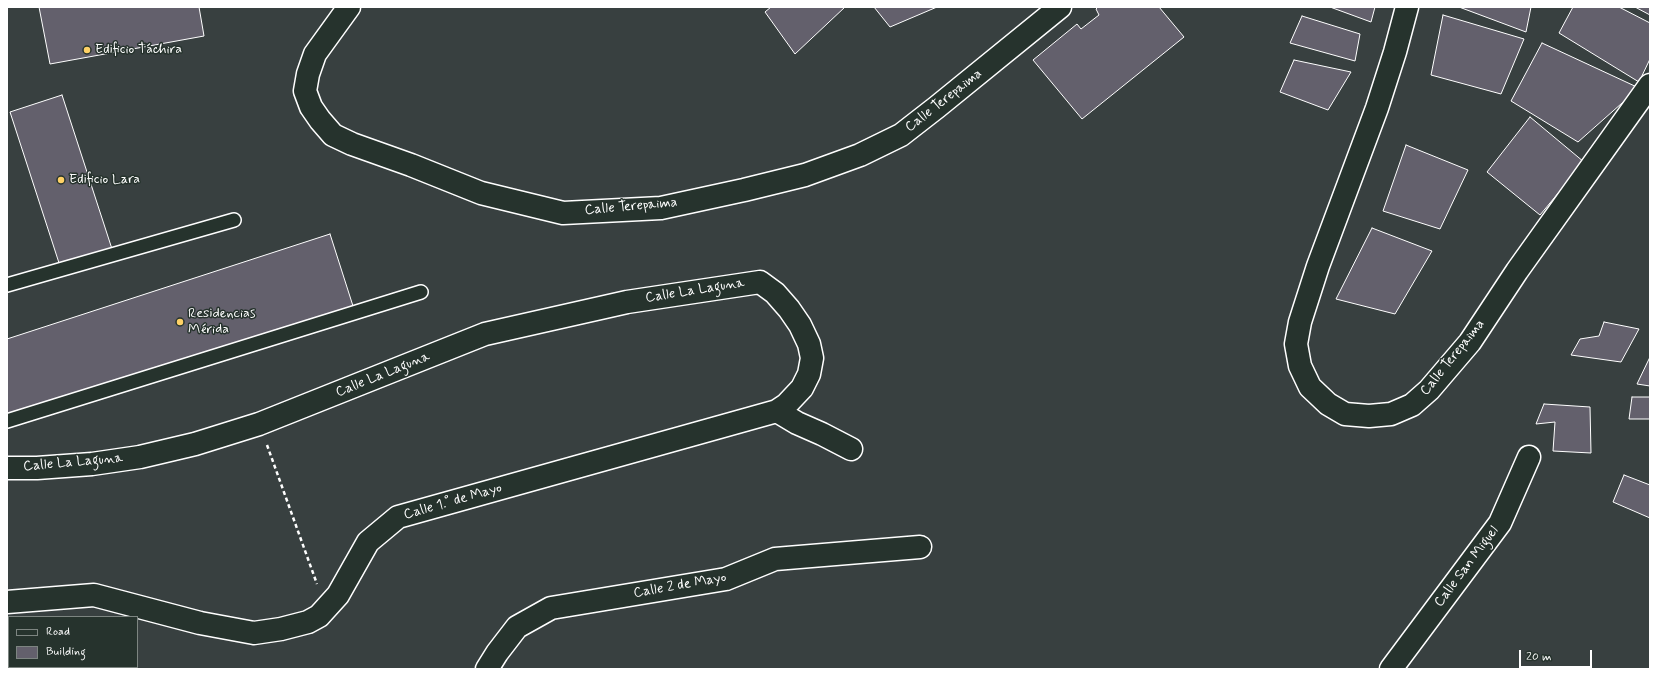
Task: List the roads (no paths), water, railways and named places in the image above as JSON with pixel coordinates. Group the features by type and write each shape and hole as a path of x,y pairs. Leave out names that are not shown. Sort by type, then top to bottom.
{"street":[{"name":"Calle Terepaima","path":"349,7 315,54 308,74 305,91 311,107 333,135 352,144 411,165 481,193 563,213 661,208 805,175 860,156 901,135 1060,7"},
{"name":"Calle Terepaima","path":"1407,7 1396,52 1377,108 1318,266 1300,322 1296,344 1300,366 1310,387 1328,404 1345,414 1369,416 1391,414 1412,405 1429,390 1470,342 1517,270 1634,110 1650,85"},
{"name":"Calle La Laguna","path":"7,468 37,468 92,464 140,457 195,444 259,424 485,334 627,302 760,282 775,293 800,325 809,344 812,358 809,374 802,388 786,405 777,411"},
{"path":"777,411 797,423 851,449"},
{"name":"Calle 1.° de Mayo","path":"7,602 94,595 200,623 254,633 281,629 308,622 319,616 338,595 368,542 398,517 777,411"},
{"name":"Calle San Miguel","path":"1391,669 1500,523 1529,458"},
{"name":"Calle 2 de Mayo","path":"487,669 517,627 551,608 726,579 775,559 920,547"}],"lane":[{"path":"7,285 234,220"},
{"path":"7,421 421,292"}],"place":[{"name":"Edificio Táchira","path":"87,50"},
{"name":"Edificio Lara","path":"61,180"},
{"name":"Residencias Mérida","path":"180,322"}]}
